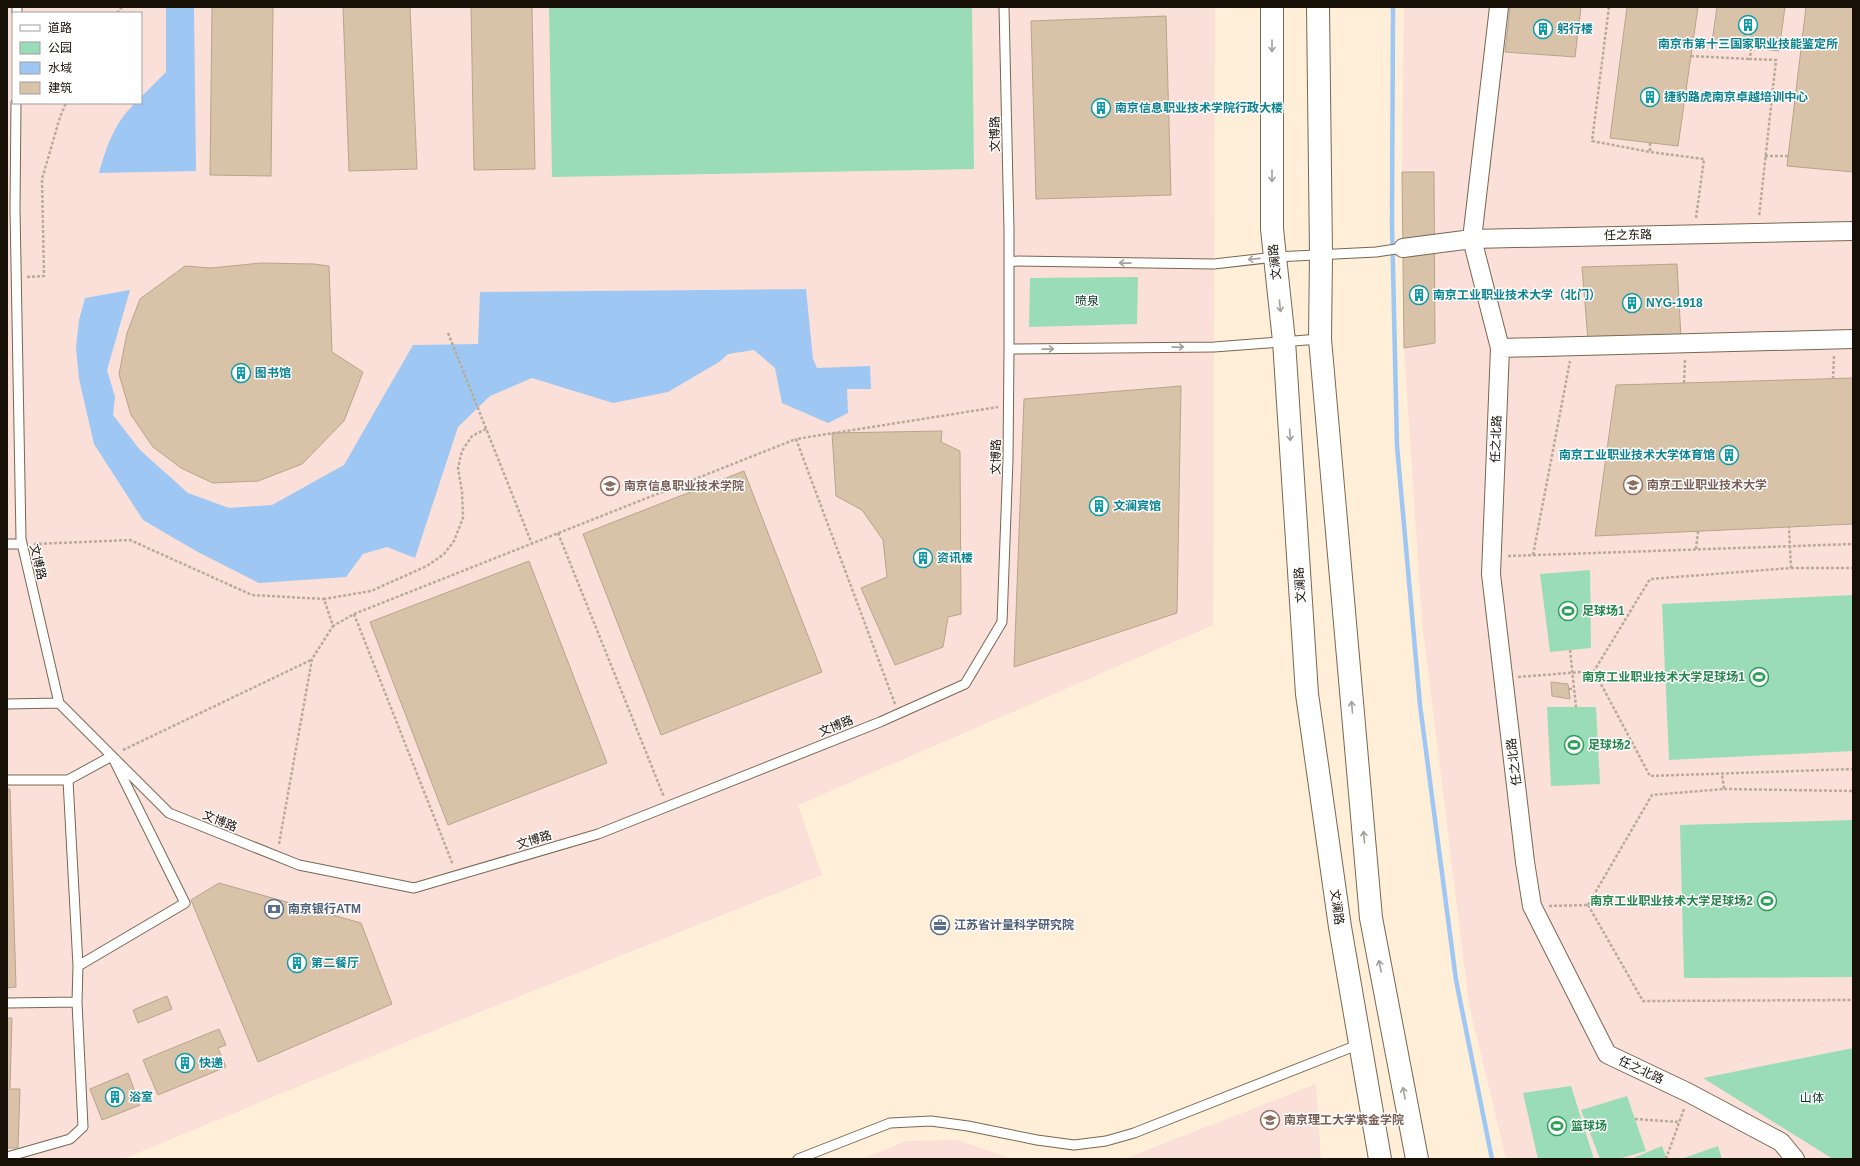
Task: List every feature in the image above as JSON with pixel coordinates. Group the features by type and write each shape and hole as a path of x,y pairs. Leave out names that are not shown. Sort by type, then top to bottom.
{"main road":[{"name":"文澜路","path":"1272,7 1272,229 1284,342 1307,694 1339,919 1380,1159"},
{"path":"1318,7 1321,254 1320,339 1371,918 1417,1159"}],"street":[{"path":"1472,238 1499,7"},
{"name":"任之东路","path":"1403,248 1472,238 1853,231"},
{"name":"任之北路","path":"1472,238 1500,348 1491,556 1525,862 1532,906 1608,1054 1689,1093 1781,1142 1796,1159"},
{"path":"1500,348 1853,339"}],"lane":[{"name":"文博路","path":"16,104 11,158 17,277 22,544 59,703 169,813 299,865 414,888 598,834 898,714 965,684 1002,622 1008,459 1009,349 1009,262 1004,7"},
{"path":"1009,262 1214,264 1275,257 1376,252 1403,248"},
{"path":"7,319 17,319"},
{"path":"1009,349 1214,346 1320,339"},
{"path":"7,544 22,544"},
{"path":"7,704 59,703"},
{"path":"7,780 68,780 112,756 185,903 78,966"},
{"path":"7,1157 70,1139 83,1127 77,1002 78,966 68,780"},
{"path":"7,1003 77,1002"},
{"path":"798,1159 890,1123 931,1121 1074,1145 1106,1141 1134,1133 1360,1044"}],"path":[{"path":"1609,7 1592,141 1650,152 1704,159 1693,234"},
{"path":"1750,59 1751,48"},
{"path":"1691,56 1776,60 1757,233"},
{"path":"17,277 44,276 42,179 60,117 66,104"},
{"path":"1650,143 1650,152"},
{"path":"1765,156 1788,156"},
{"path":"448,332 532,544"},
{"path":"1833,379 1835,340"},
{"path":"1684,383 1686,343"},
{"path":"1533,555 1573,346"},
{"path":"277,856 312,660 333,626 354,614 796,439 1008,405"},
{"path":"22,544 130,540 252,595 324,599 371,591 427,566 444,554 454,541 463,518 462,492 458,468 462,451 472,436 486,430"},
{"path":"796,439 898,714"},
{"path":"1789,527 1790,568"},
{"path":"1696,549 1698,531"},
{"path":"558,533 667,806"},
{"path":"1491,556 1853,544"},
{"path":"1594,671 1650,579 1790,568 1853,568"},
{"path":"324,599 333,626"},
{"path":"354,614 457,876"},
{"path":"1570,650 1576,707"},
{"path":"112,756 312,660"},
{"path":"1504,679 1594,671"},
{"path":"1594,671 1650,776 1853,769"},
{"path":"1569,689 1574,689"},
{"path":"1722,774 1724,789"},
{"path":"1588,905 1652,795 1724,789 1853,791"},
{"path":"1532,906 1588,905"},
{"path":"1588,905 1644,1001 1853,1000"},
{"path":"1666,1159 1689,1093"},
{"path":"1635,1120 1679,1122"}],"shaded area":[{"name":"南京信息职业技术学院","path":"7,7 1215,7 1213,625 798,805 822,875 423,1035 123,1159 7,1159"},
{"name":"南京工业职业技术大学","path":"1404,7 1853,7 1853,1159 1506,1159 1469,1004 1422,621 1404,348 1402,172"},
{"name":"南京理工大学紫金学院","path":"1316,1084 1321,1159 1117,1159 1129,1157"},
{"path":"958,1140 1013,1159 862,1159 907,1141"}],"green space":[{"path":"549,7 972,7 974,169 552,177"},
{"name":"喷泉","path":"1138,277 1137,324 1029,327 1030,278"},
{"name":"足球场1","path":"1590,570 1591,648 1550,652 1540,574"},
{"name":"南京工业职业技术大学足球场1","path":"1853,595 1853,751 1669,760 1662,604"},
{"name":"足球场2","path":"1547,707 1596,707 1600,784 1551,786"},
{"name":"南京工业职业技术大学足球场2","path":"1853,820 1853,977 1684,978 1680,825"},
{"name":"山体","path":"1853,1048 1853,1159 1833,1159 1703,1078"},
{"name":"篮球场","path":"1571,1086 1594,1159 1538,1159 1523,1093"},
{"path":"1627,1096 1646,1151 1618,1159 1600,1159 1581,1110"},
{"name":"篮球场","path":"1662,1146 1667,1159 1631,1159"},
{"path":"1718,1146 1722,1159 1681,1159"}],"water":[{"path":"166,7 194,7 196,171 99,173 108,144 116,127 134,104 142,104 142,96 166,72"},
{"path":"806,289 813,359 817,368 870,366 871,389 847,389 848,413 828,423 782,403 775,368 754,350 728,354 719,362 668,392 613,403 532,378 490,396 458,427 415,558 387,547 363,554 346,577 259,583 196,551 143,520 94,444 79,379 76,347 79,320 85,298 130,290 107,370 115,397 113,415 140,450 188,493 229,508 272,505 344,465 413,345 478,344 480,292"}],"building":[{"path":"212,7 273,7 271,176 210,175"},
{"path":"343,7 410,7 417,169 349,171"},
{"path":"471,7 532,7 535,169 474,170"},
{"name":"躬行楼","path":"1510,7 1581,7 1575,57 1505,52"},
{"name":"捷豹路虎南京卓越培训中心","path":"1627,7 1698,7 1678,146 1610,138"},
{"name":"南京市第十三国家职业技能鉴定所","path":"1717,7 1785,7 1779,51 1712,42"},
{"path":"1806,7 1853,7 1853,172 1787,166"},
{"name":"南京信息职业技术学院行政大楼","path":"1166,16 1171,195 1036,199 1031,21"},
{"name":"南京工业职业技术大学（北门）","path":"1402,172 1434,172 1435,343 1404,348"},
{"name":"图书馆","path":"261,263 314,264 329,266 332,352 363,372 344,421 302,464 258,481 213,483 181,468 153,447 131,415 119,374 127,333 140,299 185,266 211,268"},
{"name":"NYG-1918","path":"1677,264 1681,338 1588,340 1582,267"},
{"name":"南京工业职业技术大学体育馆","path":"1853,378 1853,524 1595,536 1616,385"},
{"name":"文澜宾馆","path":"1181,386 1177,613 1014,667 1024,399"},
{"name":"资讯楼","path":"942,431 941,442 960,451 961,614 948,617 943,647 895,665 861,588 887,577 883,540 862,510 836,496 832,433"},
{"path":"744,471 822,672 661,735 583,534"},
{"path":"529,561 607,763 448,825 370,622"},
{"path":"1551,682 1568,684 1570,699 1552,696"},
{"path":"7,789 10,789 16,987 7,988"},
{"name":"第二餐厅","path":"219,883 361,923 392,1004 258,1062 191,900"},
{"path":"167,996 172,1009 138,1023 133,1010"},
{"path":"7,1018 12,1018 10,1089 20,1089 18,1148 7,1148"},
{"name":"快递","path":"219,1029 226,1045 218,1048 226,1067 158,1095 143,1060"},
{"name":"浴室","path":"128,1073 140,1105 102,1120 90,1089"}],"waterway":[{"path":"1393,7 1392,223 1397,446 1420,705 1456,980 1492,1159"}],"place":[{"name":"南京市第十三国家职业技能鉴定所","path":"1748,25"},
{"name":"躬行楼","path":"1543,29"},
{"name":"捷豹路虎南京卓越培训中心","path":"1650,97"},
{"name":"南京信息职业技术学院行政大楼","path":"1101,108"},
{"name":"南京工业职业技术大学（北门）","path":"1419,295"},
{"name":"NYG-1918","path":"1632,303"},
{"name":"图书馆","path":"241,373"},
{"name":"南京工业职业技术大学体育馆","path":"1729,455"},
{"name":"南京工业职业技术大学","path":"1633,485"},
{"name":"南京信息职业技术学院","path":"610,486"},
{"name":"文澜宾馆","path":"1099,506"},
{"name":"资讯楼","path":"923,558"},
{"name":"足球场1","path":"1568,611"},
{"name":"南京工业职业技术大学足球场1","path":"1759,677"},
{"name":"足球场2","path":"1574,745"},
{"name":"南京工业职业技术大学足球场2","path":"1767,901"},
{"name":"南京银行ATM","path":"274,909"},
{"name":"江苏省计量科学研究院","path":"940,925"},
{"name":"第二餐厅","path":"297,963"},
{"name":"快递","path":"185,1063"},
{"name":"浴室","path":"115,1097"},
{"name":"南京理工大学紫金学院","path":"1270,1120"},
{"name":"篮球场","path":"1557,1126"}]}
